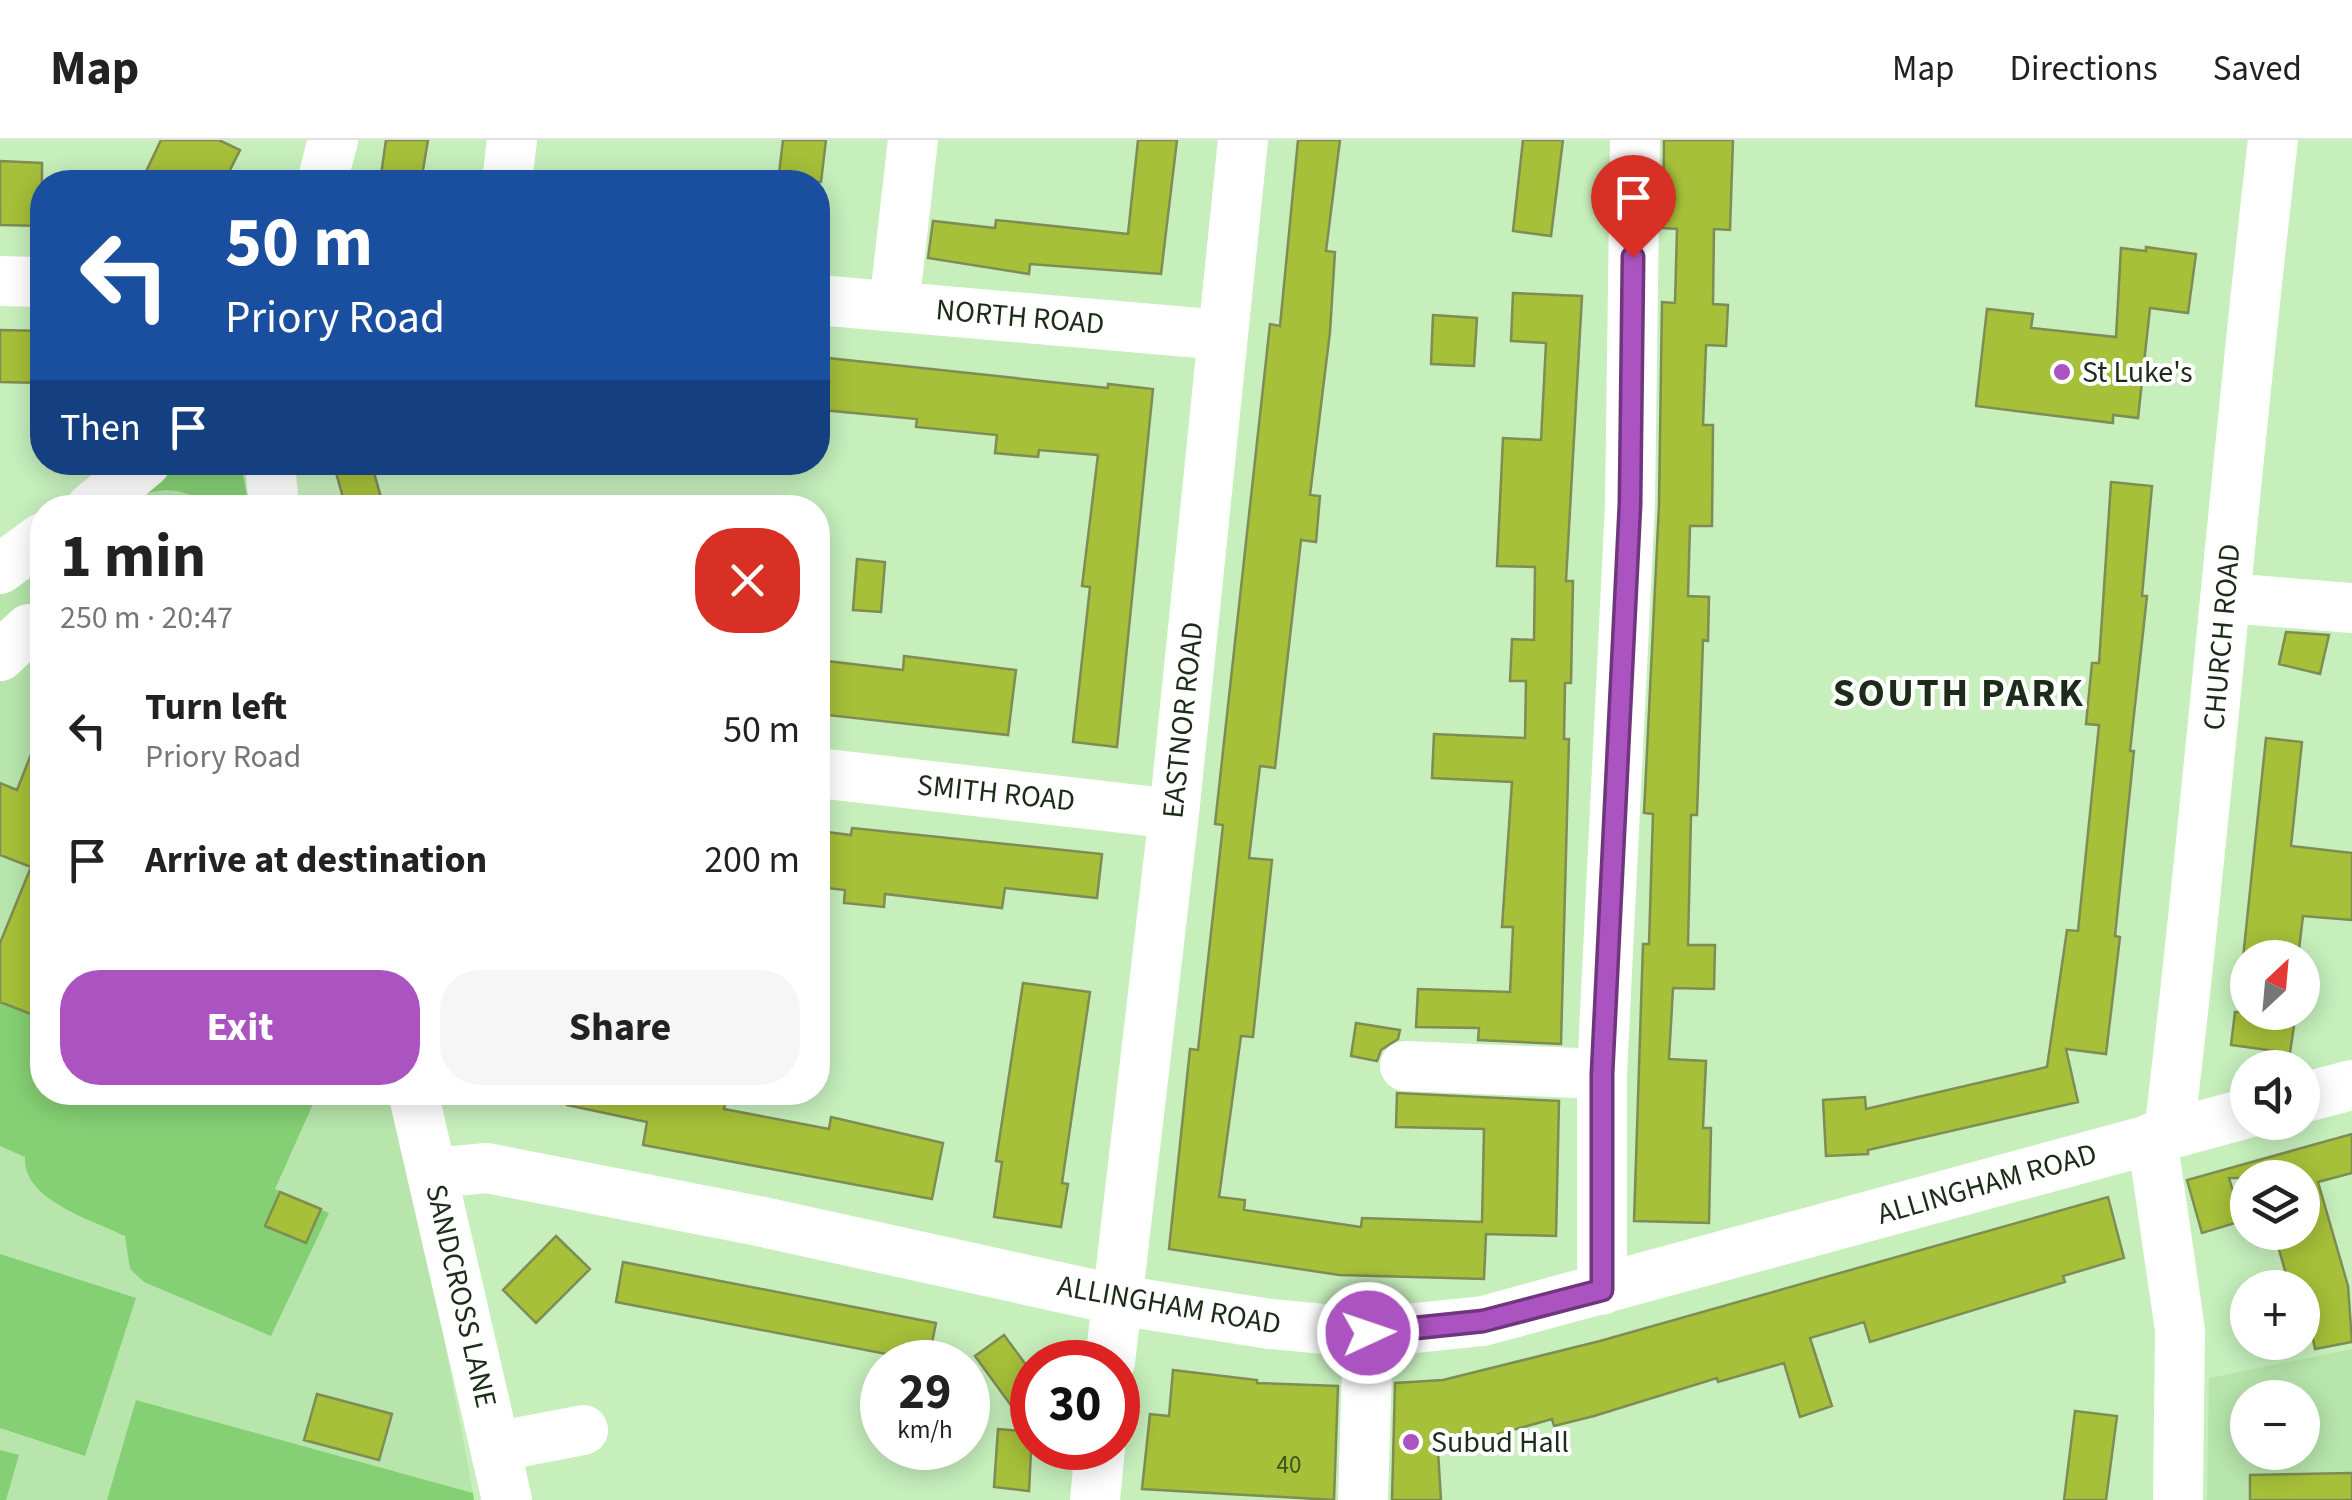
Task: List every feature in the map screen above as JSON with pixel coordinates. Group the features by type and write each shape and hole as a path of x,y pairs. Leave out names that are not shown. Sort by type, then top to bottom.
{"street":[{"path":"325,170 333,140"},
{"path":"508,170 512,140"},
{"path":"894,306 913,140"},
{"name":"EASTNOR ROAD","path":"1113,1340 1174,814 1243,140"},
{"path":"1602,1290 1602,1074 1630,504 1635,140"},
{"name":"CHURCH ROAD","path":"2178,1500 2180,1330 2160,1136 2226,598 2274,140"},
{"path":"0,281 30,282"},
{"name":"NORTH ROAD","path":"830,301 1222,335"},
{"path":"113,495 135,482"},
{"path":"0,568 30,547"},
{"path":"2226,598 2352,608"},
{"path":"0,656 30,629"},
{"name":"SMITH ROAD","path":"830,774 1174,814"},
{"path":"1405,1066 1602,1074"},
{"path":"2320,1093 2352,1085"},
{"name":"SANDCROSS LANE","path":"416,1105 507,1500"},
{"name":"ALLINGHAM ROAD","path":"433,1173 487,1168 763,1222 1118,1300 1270,1324 1368,1333 1483,1321 2230,1118"},
{"path":"1363,1500 1368,1333"},
{"path":"495,1447 584,1430"},
{"path":"1095,1500 1098,1470"}],"shaded area":[{"path":"153,475 243,475 247,495 156,491 137,495"},
{"path":"165,488 193,495 140,495"},
{"path":"30,569 30,1105 394,1105 432,1272 473,1493 137,1400 107,1500 0,1500 0,594"},
{"path":"0,1002 30,1013 30,1105 313,1105 275,1189 329,1213 271,1336 144,1282 130,1269 125,1236 47,1197 27,1172 25,1157 0,1146"},
{"path":"0,1254 136,1298 85,1456 0,1428"},
{"path":"2352,1349 2352,1500 2207,1500 2209,1378 2298,1360 2320,1360 2320,1355"},
{"path":"136,1400 473,1493 474,1500 107,1500"},
{"path":"0,1450 19,1455 6,1500 0,1500"}],"building":[{"path":"161,140 219,140 240,150 230,170 147,170"},
{"path":"386,140 428,140 423,170 382,170"},
{"path":"783,140 826,140 822,170 779,170"},
{"path":"1138,140 1177,140 1161,274 1030,264 1029,274 928,258 933,221 995,228 996,220 1128,234"},
{"path":"1298,140 1340,140 1326,251 1335,252 1330,332 1310,495 1320,496 1316,542 1301,540 1275,768 1260,766 1249,858 1272,860 1253,1037 1241,1036 1219,1197 1245,1200 1244,1210 1361,1227 1362,1218 1482,1222 1484,1129 1396,1127 1397,1093 1559,1101 1556,1236 1486,1234 1484,1279 1339,1275 1169,1249 1190,1049 1198,1050 1223,825 1215,824 1270,324 1280,326"},
{"path":"1523,140 1563,140 1551,236 1513,231"},
{"path":"1664,140 1733,140 1730,230 1714,229 1713,304 1728,305 1726,346 1706,345 1703,425 1713,425 1712,526 1690,526 1688,596 1709,597 1708,641 1703,640 1697,815 1691,815 1688,945 1715,945 1714,989 1673,988 1669,1059 1706,1061 1703,1128 1711,1128 1709,1223 1634,1221 1643,944 1649,944 1653,814 1644,813 1659,505 1662,302 1675,303 1677,229 1663,228"},
{"path":"0,161 42,163 42,170 30,170 30,226 0,225"},
{"name":"St Luke's","path":"2146,247 2196,254 2188,313 2150,308 2138,418 2113,415 2113,423 1976,406 1987,309 2033,314 2031,328 2116,337 2121,248 2146,251"},
{"path":"1513,293 1582,296 1566,581 1573,581 1571,683 1565,683 1564,739 1569,739 1561,1044 1478,1040 1479,1028 1416,1027 1418,989 1510,992 1513,927 1502,927 1512,782 1432,778 1434,734 1525,738 1526,681 1510,681 1512,639 1534,640 1535,567 1497,566 1503,438 1541,440 1546,343 1511,341"},
{"path":"1433,315 1477,318 1474,366 1431,364"},
{"path":"0,330 30,331 30,383 0,382"},
{"path":"830,358 1108,388 1108,384 1153,389 1117,747 1073,742 1090,587 1082,586 1098,455 1039,450 1038,457 995,453 997,435 916,427 917,419 830,411"},
{"path":"337,475 375,475 380,495 342,495"},
{"path":"2111,482 2152,486 2142,596 2147,596 2115,936 2120,937 2106,1054 2066,1049 2078,1102 1868,1150 1868,1154 1826,1156 1823,1100 1865,1097 1866,1109 2047,1067 2067,930 2078,931 2099,725 2086,724 2092,663 2099,663"},
{"path":"857,559 885,562 881,612 853,610"},
{"path":"2286,632 2329,635 2320,674 2279,664"},
{"path":"904,656 1016,670 1008,735 830,715 830,661 903,670"},
{"path":"2266,738 2302,742 2291,846 2352,853 2352,920 2303,916 2300,940 2245,940"},
{"path":"30,757 30,867 0,855 0,783 17,790"},
{"path":"852,828 1102,854 1097,898 1005,888 1002,908 885,894 884,907 844,903 845,890 830,888 830,832 851,835"},
{"path":"30,869 30,1014 0,1002 0,943"},
{"path":"1023,983 1090,992 1062,1183 1068,1184 1061,1227 994,1217 1002,1162 996,1161"},
{"path":"1356,1023 1400,1030 1398,1039 1381,1050 1377,1061 1351,1056"},
{"path":"2233,1030 2293,1030 2290,1050 2231,1045"},
{"path":"567,1105 725,1105 724,1109 829,1129 831,1117 943,1143 932,1199 643,1145 647,1122"},
{"path":"2352,1134 2352,1173 2320,1181 2320,1160 2259,1160"},
{"path":"2230,1168 2230,1225 2202,1233 2187,1180"},
{"path":"2320,1189 2348,1286 2352,1342 2320,1348 2320,1270 2285,1270 2279,1250 2320,1250"},
{"path":"280,1192 321,1209 306,1243 265,1226"},
{"path":"2108,1197 2124,1258 2063,1276 2065,1282 1870,1342 1864,1322 1810,1338 1832,1406 1800,1417 1784,1363 1718,1382 1717,1378 1594,1416 1554,1426 1552,1419 1438,1451 1441,1500 1392,1500 1395,1383 1443,1380 1600,1341"},
{"path":"556,1236 590,1269 536,1323 503,1290"},
{"path":"623,1262 936,1323 933,1340 860,1340 860,1349 616,1302"},
{"path":"1004,1335 1010,1343 1010,1404 990,1377 990,1345"},
{"path":"1173,1370 1257,1383 1338,1386 1334,1500 1142,1489 1150,1414 1169,1416"},
{"path":"317,1394 392,1414 379,1460 304,1440"},
{"path":"2075,1411 2117,1416 2106,1500 2064,1500"},
{"path":"998,1429 1010,1430 1010,1470 1030,1470 1029,1491 994,1487"},
{"path":"2352,1473 2352,1500 2250,1500 2250,1475"}],"place":[{"name":"St Luke's","path":"2062,372"},
{"name":"Subud Hall","path":"1411,1442"}],"district":[{"name":"SOUTH PARK","path":"1959,693"}],"route":[{"path":"1368,1333 1432,1330 1483,1321 1602,1290 1602,1074 1630,504 1633,257"}]}
